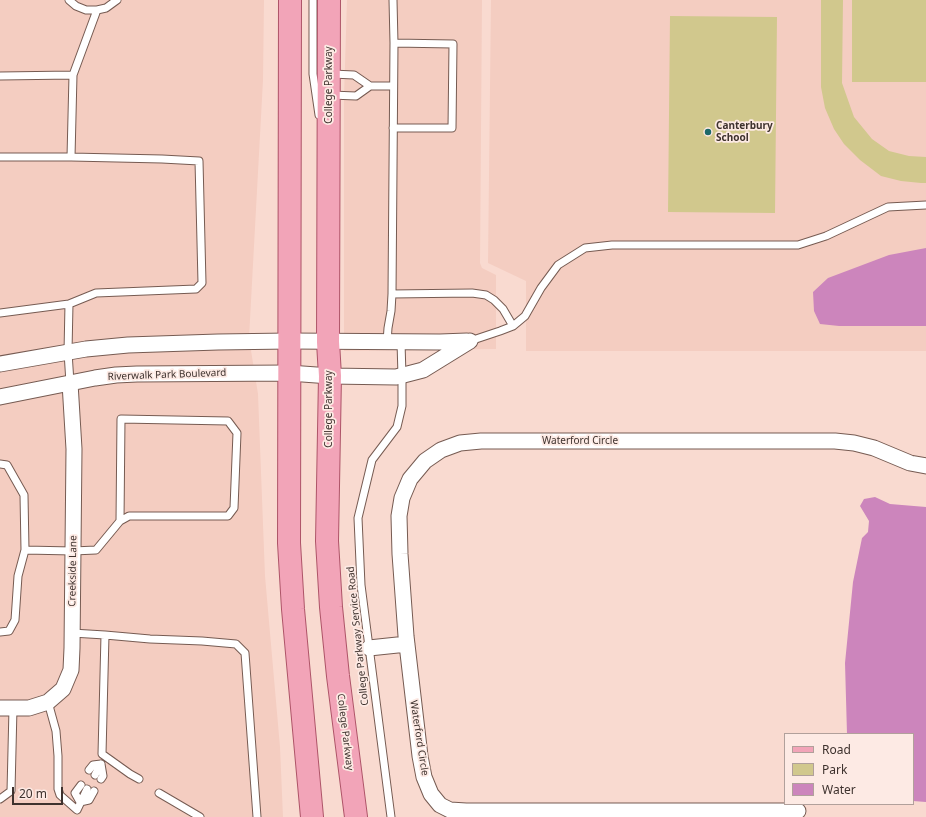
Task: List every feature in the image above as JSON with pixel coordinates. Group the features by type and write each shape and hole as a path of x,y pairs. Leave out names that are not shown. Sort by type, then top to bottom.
{"main road":[{"path":"290,0 289,543 293,609 312,817"},
{"name":"College Parkway","path":"329,0 328,342 330,376 328,541 331,607 338,676 356,817"}],"street":[{"path":"0,364 86,349 128,345 289,341 470,341"},
{"name":"Riverwalk Park Boulevard","path":"0,397 116,375 289,373 330,376 396,377 423,370 470,341"},
{"name":"Creekside Lane","path":"6,708 29,708 48,702 63,689 71,670 74,449 70,383"},
{"name":"Waterford Circle","path":"798,811 466,811 450,810 440,805 431,794 424,777 420,756 407,644 400,554 399,516 402,498 410,479 425,461 441,450 460,443 481,441 835,441 854,443 874,448 910,463 926,466"},
{"path":"369,648 407,644"}],"lane":[{"path":"69,0 76,6 86,10 106,8 117,0"},
{"path":"313,0 312,74 328,172"},
{"name":"College Parkway Service Road","path":"391,817 361,585 358,518 372,460 397,427 402,406 402,376 394,342 388,328 392,294 393,0"},
{"path":"72,157 73,75 97,10"},
{"path":"393,128 452,128 453,44 394,43"},
{"path":"0,76 73,75"},
{"path":"329,85 354,76 370,86 393,86"},
{"path":"329,85 356,96 370,86"},
{"path":"0,157 72,157 199,161 202,283 196,289 96,292 69,304 0,313"},
{"path":"470,341 500,332 513,326 525,316 541,288 558,265 586,248 612,245 798,244 826,236 888,207 926,205"},
{"path":"392,294 472,293 486,295 503,308 513,326"},
{"path":"69,304 68,352 70,383"},
{"path":"25,550 96,550 120,521 129,516 228,516 234,508 237,433 228,421 121,419 120,521"},
{"path":"0,464 7,465 24,495 25,550 18,576 15,620 9,631 0,632"},
{"path":"72,633 236,644 245,653 257,817"},
{"path":"95,775 101,764 102,754 104,635"},
{"path":"48,702 56,731 58,789 60,795 77,810 80,802 91,790"},
{"path":"0,799 11,791 6,708"},
{"path":"102,754 139,779"},
{"path":"80,785 75,793 80,802"},
{"path":"160,792 200,817"}],"shaded area":[{"path":"0,0 264,0 263,80 249,338 258,394 265,576 280,747 283,817 0,817"},
{"path":"347,0 482,0 480,263 482,268 496,275 496,349 344,351 344,97"},
{"name":"Canterbury School","path":"491,0 926,0 926,351 526,351 526,281 488,263"}],"green space":[{"path":"821,0 843,0 842,83 854,117 872,139 889,151 909,156 926,157 926,183 901,181 881,176 860,160 844,144 834,129 825,108 821,87"},
{"path":"852,0 926,0 926,82 852,82"},
{"path":"670,16 777,17 775,213 668,212"}],"water":[{"path":"926,248 926,326 839,326 820,324 814,311 813,292 828,278 889,255"},
{"path":"875,497 890,504 926,507 926,802 914,801 914,733 847,733 845,663 853,582 862,538 868,532 869,521 860,506 864,499"}],"place":[{"name":"Canterbury School","path":"708,132"}]}
